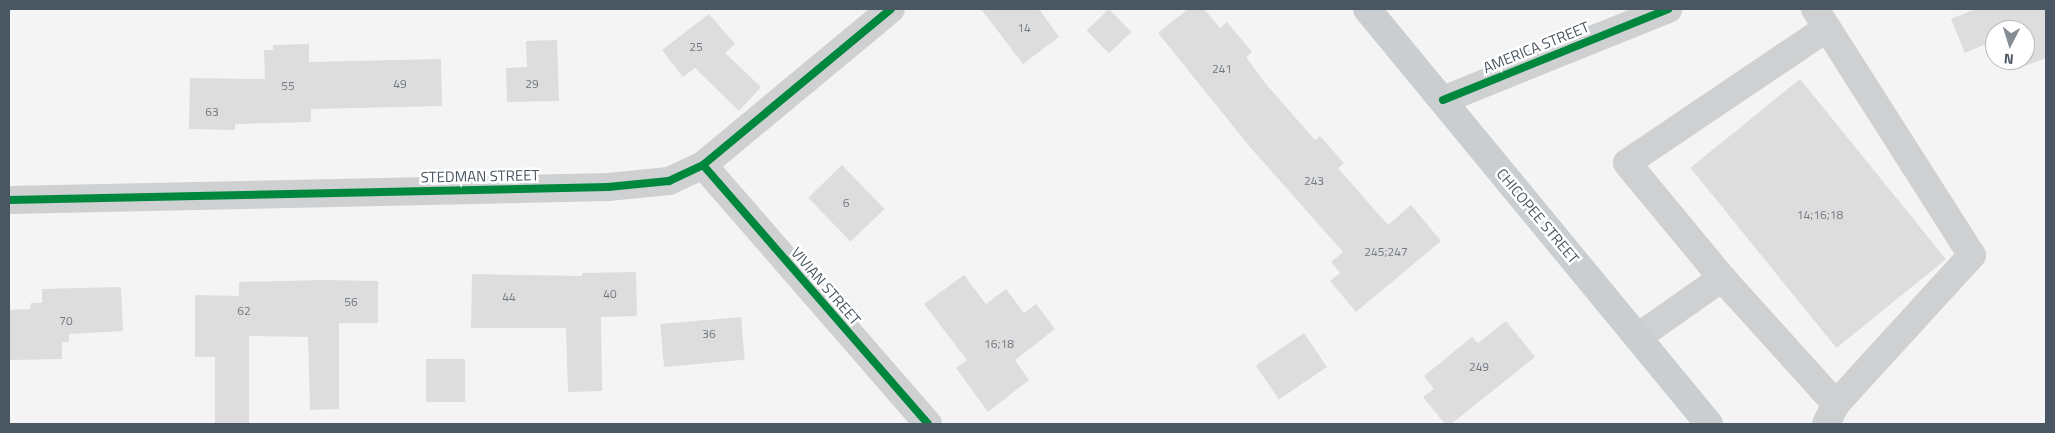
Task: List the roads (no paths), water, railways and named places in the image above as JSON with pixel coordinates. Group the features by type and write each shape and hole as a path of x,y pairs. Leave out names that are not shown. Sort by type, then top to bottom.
{"main road":[{"name":"CHICOPEE STREET","path":"1366,9 1709,424"}],"street":[{"name":"STEDMAN STREET","path":"9,200 608,187 669,181 703,165 891,9"},
{"name":"AMERICA STREET","path":"1443,100 1668,9"},
{"path":"1821,18 1972,255 1831,414 1722,278 1627,162 1821,18"},
{"name":"VIVIAN STREET","path":"703,165 928,424"},
{"path":"1638,337 1722,278"}]}
